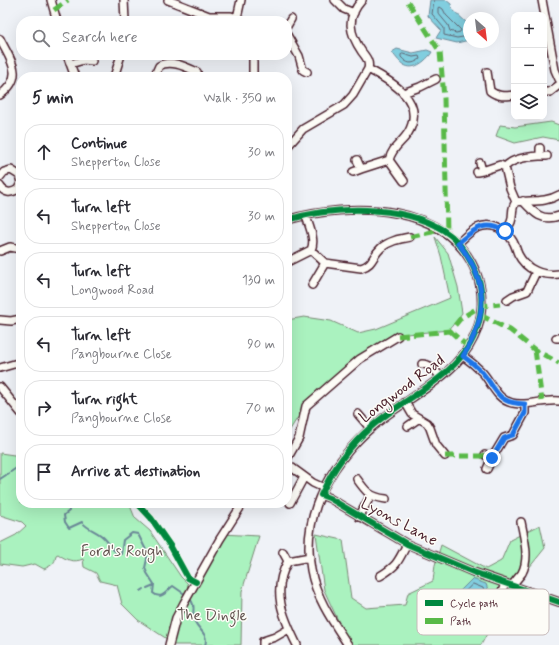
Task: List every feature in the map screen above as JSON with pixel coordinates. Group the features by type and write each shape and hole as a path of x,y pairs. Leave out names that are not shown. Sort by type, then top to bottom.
{"street":[{"path":"51,0 56,16"},
{"path":"124,0 125,16"},
{"path":"168,0 209,16 232,16"},
{"path":"239,16 241,0"},
{"path":"335,0 344,9 354,13"},
{"path":"292,141 303,129 344,105 349,100 368,69 369,65 367,59 353,38 351,29 351,20 362,0"},
{"path":"542,0 555,70 559,79"},
{"path":"0,39 10,56 14,73 12,82 0,95"},
{"path":"292,43 299,56 303,70 308,73"},
{"path":"69,60 73,72"},
{"path":"70,64 84,60 92,61"},
{"path":"116,72 119,60"},
{"path":"253,60 253,72"},
{"path":"156,72 159,66 166,63 175,64 197,72"},
{"path":"368,69 390,81 403,93 412,106 412,125 406,135 393,149 389,160"},
{"path":"487,72 490,91 496,95 511,95"},
{"path":"403,93 436,79"},
{"path":"547,92 550,92 559,85"},
{"path":"505,167 514,160 544,156 540,148"},
{"path":"357,160 361,169"},
{"path":"353,172 389,160"},
{"path":"389,160 405,182"},
{"path":"480,169 500,165 505,167"},
{"path":"0,167 16,173"},
{"path":"505,167 510,188 520,202 538,216 549,218 559,216"},
{"path":"0,177 4,172 16,169"},
{"path":"0,186 2,189 16,195"},
{"path":"9,192 16,190"},
{"path":"505,231 511,223 514,205 520,202 541,202 559,195"},
{"name":"Longwood Road","path":"292,218 345,211 387,212 406,215 437,227 447,233 458,243 473,264 481,285 481,306 478,326 474,337 463,356 441,377 370,428 343,457 323,492 315,511 311,526 310,557 312,571 321,600 348,645"},
{"path":"306,216 313,240 311,250"},
{"path":"458,243 478,227 493,226 505,231 512,240 521,260 531,269 546,275 559,274"},
{"path":"311,250 325,263 361,268 370,264 379,250 386,244 395,240 410,237"},
{"path":"0,251 10,247 16,248"},
{"path":"292,260 311,250"},
{"path":"312,288 325,263"},
{"path":"507,300 527,291 536,272"},
{"path":"0,320 11,321 16,320"},
{"path":"292,450 299,438 306,406 360,359 398,336"},
{"path":"463,356 480,369 502,399 513,403 525,404 551,400 559,401"},
{"path":"0,368 16,363"},
{"path":"420,364 427,364 441,377"},
{"path":"0,387 16,407"},
{"path":"405,402 412,414 427,424 430,428 436,445 444,456"},
{"path":"487,469 489,456 504,438 513,435 525,413 525,404"},
{"path":"357,413 370,428"},
{"path":"408,426 418,418"},
{"name":"Lyons Lane","path":"292,468 329,498 407,544 468,572 503,582 521,589"},
{"path":"292,499 304,477"},
{"path":"357,479 367,493 386,499"},
{"path":"360,516 371,495"},
{"path":"168,645 176,618 189,593 240,508"},
{"path":"512,586 522,573 525,565 526,554 522,522"},
{"path":"380,576 392,569 397,564 407,544"},
{"path":"283,552 288,561"},
{"path":"288,561 310,557"},
{"path":"288,561 280,578 279,586 282,610 297,645"},
{"path":"502,589 503,582"},
{"name":"Lyons Lane","path":"549,599 559,602"},
{"path":"263,645 263,641 275,637 289,629"}],"green space":[{"path":"551,122 559,125 559,140 543,137 515,143 496,136 500,125 515,127"},
{"path":"435,237 448,253 458,287 462,313 449,330 396,335 306,404 292,427 292,319 304,317 331,321 358,333 376,329 450,298 441,256"},
{"name":"Ford's Rough","path":"0,453 16,455 16,508 131,508 135,518 150,531 181,577 188,584 186,594 173,620 167,639 138,620 122,604 117,585 100,581 96,573 84,567 83,559 76,561 70,560 58,554 56,555 53,564 44,569 35,564 22,567 0,564 0,543 16,535 26,526 22,522 0,515"},
{"path":"540,525 545,548 512,589 417,589 417,635 486,635 481,645 352,645 342,629 324,590 316,534 343,540 351,598 366,608 405,605 408,593 433,581 435,565 441,545 486,569 501,561 510,540"},
{"name":"The Dingle","path":"221,534 259,536 242,591 241,645 168,645 177,620"}],"water":[{"path":"430,0 446,0 451,4 452,9 463,19 463,42 457,43 436,38 441,30 428,16"},
{"path":"397,49 413,53 427,50 432,52 419,65 410,67 402,64 392,52"},
{"path":"472,579 486,584 488,589 462,589"}],"waterway":[{"path":"0,479 16,468"},
{"path":"69,508 69,511 64,515 65,522 69,528 82,522 87,527 102,536 118,553 121,554 123,540 132,533 138,534 147,552 145,568 154,584 153,593 159,596 162,595 173,586 186,595"},
{"path":"147,588 154,585"},
{"path":"189,598 194,607 193,616 195,622 205,635 205,645"}],"marked path":[{"path":"54,10 68,0"},
{"path":"408,2 440,52 444,98 447,233"},
{"path":"410,237 432,232 437,227"},
{"path":"398,336 450,331 461,318 481,306 500,304"},
{"path":"480,315 510,330 535,350 559,363"},
{"path":"450,331 468,347"},
{"path":"535,350 542,401"},
{"path":"445,456 485,455"}],"cycle path":[{"path":"292,219 305,215 346,210 387,212 426,222 443,230 455,239 465,251 479,282 482,298 476,331 467,349 454,365 439,378 387,414 363,434 343,458 321,495 329,498 407,544 473,572 522,589"},
{"path":"142,508 151,518 171,547 188,578 196,582"},
{"path":"549,599 559,602"}],"route":[{"path":"492,458 504,438 513,435 525,413 525,404 513,403 502,399 483,373 463,356 474,337 478,326 481,306 481,285 473,264 458,243 478,227 493,226 505,231"}]}
